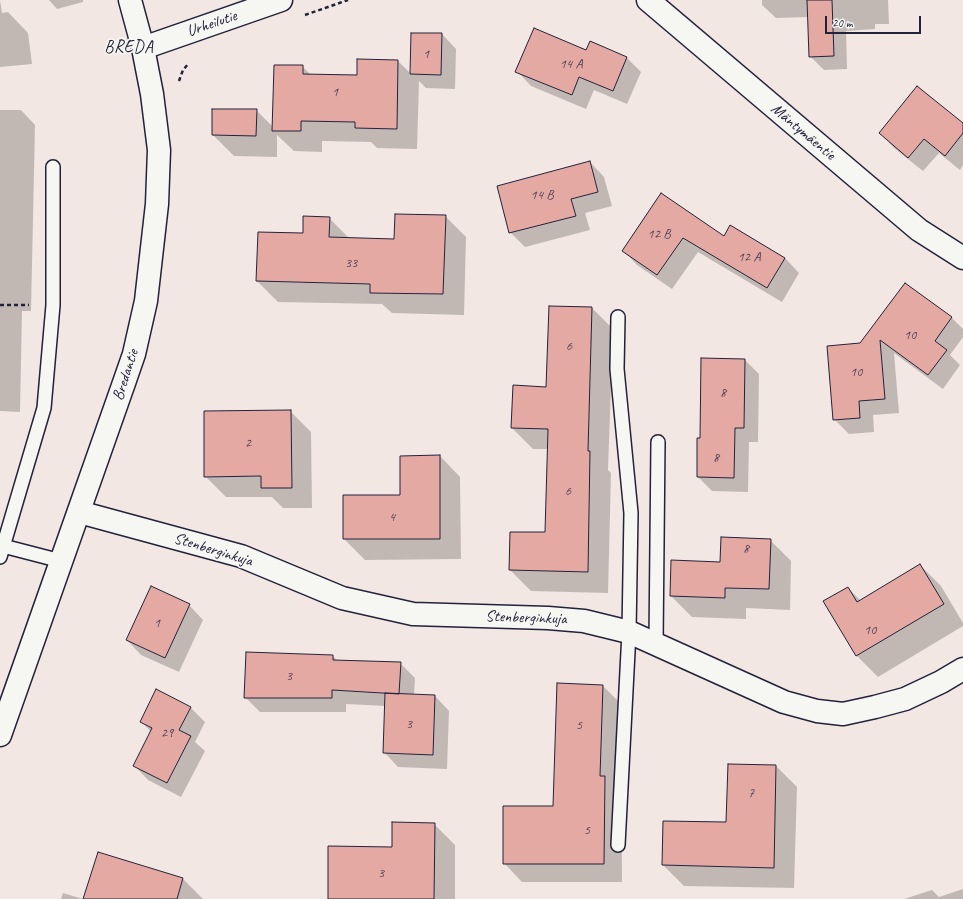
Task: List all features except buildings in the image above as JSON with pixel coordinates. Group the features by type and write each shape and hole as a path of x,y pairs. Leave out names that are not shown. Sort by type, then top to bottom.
{"street":[{"name":"Bredantie","path":"0,734 134,354 146,300 157,204 158,150 152,94 143,48 130,0"},
{"name":"Urheilutie","path":"143,48 281,0"},
{"name":"Mäntymäentie","path":"648,0 919,230 963,258"},
{"name":"Stenberginkuja","path":"79,512 241,556 342,598 399,611 413,614 548,618 584,621 629,632 784,702 817,710 843,714 875,708 905,699 941,682 963,669"}],"lane":[{"path":"53,167 53,305 44,408 2,551 61,561"},
{"path":"618,317 617,369 630,513 629,632 618,845"},
{"path":"656,643 658,442"}],"path":[{"path":"0,305 53,305"}],"district":[{"name":"BREDA","path":"129,48"}]}
